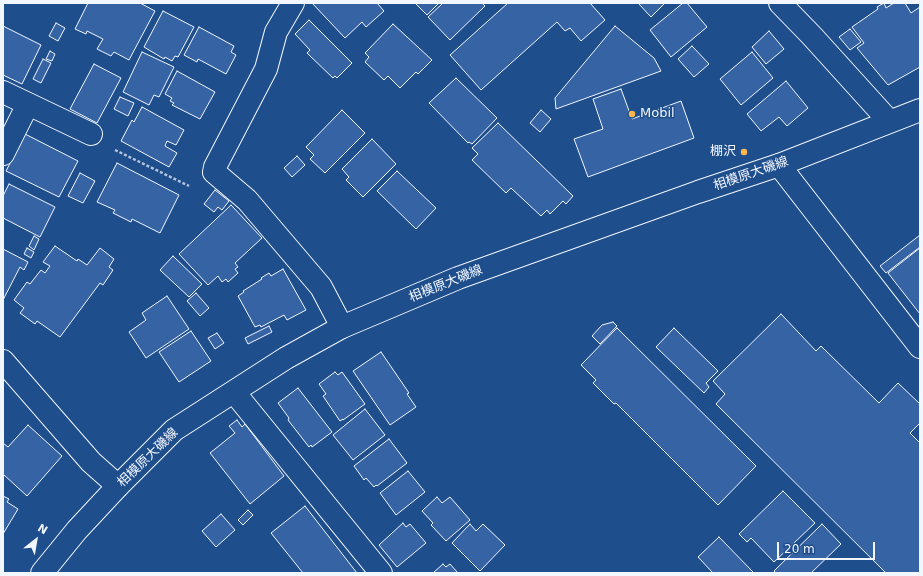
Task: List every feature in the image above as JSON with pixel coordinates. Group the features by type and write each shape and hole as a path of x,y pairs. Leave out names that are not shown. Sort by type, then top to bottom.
{"street":[{"path":"293,3 276,32 266,69 215,167 214,172 247,200 321,287 342,327"},
{"path":"780,3 890,121"},
{"path":"3,92 91,134"},
{"path":"3,154 28,104"},
{"name":"相模原大磯線","path":"42,573 77,530 118,486 174,430 286,358 342,327 458,278 690,194 779,165 920,110"},
{"path":"779,165 920,347"},
{"path":"3,361 91,462 118,486"},
{"path":"234,392 381,573"}],"path":[{"path":"91,134 96,140 201,192 214,172"}],"building":[{"path":"88,3 140,3 155,11 129,60 114,52 111,56 97,49 103,39 87,31 86,34 75,29"},
{"path":"312,3 377,3 384,11 366,27 362,22 345,38"},
{"path":"415,3 439,3 427,15"},
{"path":"443,3 482,3 485,6 450,40 428,17"},
{"path":"508,3 590,3 605,20 581,41 570,28 565,31 557,22 481,90 450,55"},
{"path":"638,3 665,3 651,17"},
{"path":"683,3 687,3 707,27 671,57 650,30"},
{"path":"884,3 886,8 894,3 905,3 911,13 920,7 920,67 888,85 857,48 864,43 852,27"},
{"path":"163,11 194,27 178,57 175,56 172,61 165,57 164,59 144,47"},
{"path":"309,20 352,63 337,78 335,76 333,78 307,53 310,50 295,34"},
{"path":"56,23 65,28 58,41 49,36"},
{"path":"393,24 432,60 418,74 416,72 400,88 388,76 384,80 365,62 369,57 365,53"},
{"path":"3,26 41,45 22,84 3,75"},
{"path":"615,26 654,58 661,71 556,109 555,98"},
{"path":"199,27 234,46 231,52 236,55 226,74 198,59 197,62 184,55"},
{"path":"850,29 861,42 850,50 839,37"},
{"path":"769,31 784,49 766,64 752,47"},
{"path":"692,46 709,64 694,77 678,59"},
{"path":"50,51 55,54 52,61 46,59"},
{"path":"142,52 174,67 159,97 154,95 149,105 123,92"},
{"path":"752,52 773,78 741,105 720,79"},
{"path":"43,59 51,63 41,83 33,79"},
{"path":"94,64 121,78 97,123 70,109"},
{"path":"177,71 215,92 200,119 172,105 174,103 170,101 172,98 165,94"},
{"path":"456,78 497,118 472,144 469,142 468,143 429,103"},
{"path":"786,81 808,108 787,126 779,117 761,131 747,114"},
{"path":"621,89 632,119 681,101 694,138 588,177 574,139 603,129 593,99"},
{"path":"120,97 134,103 128,116 114,109"},
{"path":"142,107 184,130 176,145 167,141 165,146 177,153 169,167 121,141 132,120 134,122"},
{"path":"342,110 365,133 325,173 310,159 314,155 306,147"},
{"path":"541,110 551,119 540,132 530,123"},
{"path":"498,123 573,196 566,204 563,201 550,214 547,210 541,216 511,188 506,193 472,160 478,154 472,148"},
{"path":"25,134 78,161 59,197 6,171"},
{"path":"372,139 396,164 363,197 346,180 349,177 342,169"},
{"path":"297,156 305,165 292,177 284,168"},
{"path":"117,163 179,195 160,233 132,219 131,222 113,213 115,210 97,202"},
{"path":"397,171 436,208 416,229 377,191"},
{"path":"80,173 95,181 83,203 68,196"},
{"path":"9,184 55,207 40,237 3,218 3,196"},
{"path":"215,190 229,201 222,210 218,207 214,212 204,204"},
{"path":"231,205 262,238 235,263 238,267 235,269 238,273 228,282 226,279 222,282 218,276 208,285 179,254"},
{"path":"920,235 920,247 886,273 880,266"},
{"path":"34,236 39,239 34,250 29,246"},
{"path":"55,246 77,261 78,259 87,265 100,248 114,259 109,267 113,270 103,285 100,283 60,337 37,321 35,324 20,313 24,308 14,300 27,282 30,284 41,270 45,273 50,266 43,262"},
{"path":"27,248 34,252 31,258 24,254"},
{"path":"920,248 920,314 888,273"},
{"path":"3,249 28,262 24,270 20,267 3,300"},
{"path":"173,256 202,284 189,297 160,270"},
{"path":"283,269 306,310 287,320 284,315 261,327 260,325 255,327 238,296 269,273 271,276"},
{"path":"196,293 209,308 200,316 187,301"},
{"path":"167,296 189,329 146,358 129,332 146,320 142,313"},
{"path":"781,314 816,351 821,346 879,403 898,383 920,404 920,423 910,433 920,443 920,573 886,573 716,404 725,394 713,381"},
{"path":"613,322 617,326 600,344 592,336 602,325"},
{"path":"269,326 272,332 248,344 245,338"},
{"path":"617,328 756,466 718,505 616,403 614,404 593,383 596,380 581,365"},
{"path":"674,328 718,371 706,383 709,387 704,393 656,347"},
{"path":"191,331 211,361 179,382 159,352"},
{"path":"217,333 224,343 215,349 208,338"},
{"path":"381,352 409,393 407,394 416,407 390,425 353,371"},
{"path":"335,372 338,375 342,372 365,404 340,421 323,396 326,394 319,384"},
{"path":"298,388 332,432 312,447 311,445 309,447 288,420 289,418 278,403"},
{"path":"365,409 385,435 353,460 333,435"},
{"path":"237,420 242,427 245,424 284,476 250,504 210,453 235,433 229,426"},
{"path":"28,425 62,456 27,496 3,474 3,443 8,447"},
{"path":"389,439 407,463 374,487 366,478 364,480 354,466"},
{"path":"408,471 425,492 396,515 380,493"},
{"path":"783,491 815,523 774,562 751,538 747,542 739,534"},
{"path":"3,496 9,499 7,502 18,509 3,534"},
{"path":"437,497 442,503 450,497 470,520 446,541 431,525 433,523 422,511"},
{"path":"305,506 357,573 303,573 271,533"},
{"path":"248,510 253,515 243,525 238,520"},
{"path":"221,514 235,530 216,547 202,531"},
{"path":"403,523 406,527 410,524 426,543 397,567 379,545"},
{"path":"470,524 476,531 483,524 505,545 480,571 452,543"},
{"path":"822,524 841,544 811,573 776,573 774,571"},
{"path":"719,537 754,573 713,573 698,557"},
{"path":"443,564 446,567 450,564 458,573 433,573"}],"place":[{"name":"Mobil","path":"632,114"},
{"name":"棚沢","path":"744,152"}]}
